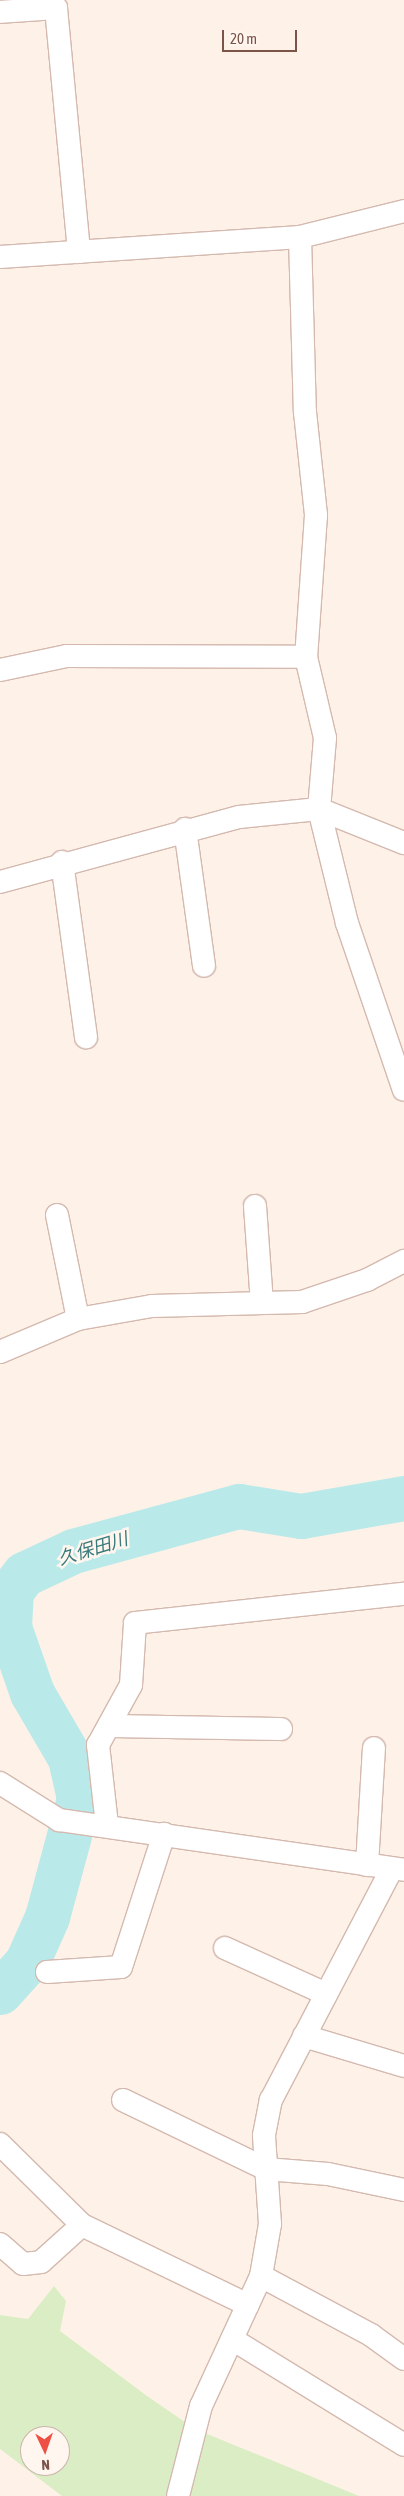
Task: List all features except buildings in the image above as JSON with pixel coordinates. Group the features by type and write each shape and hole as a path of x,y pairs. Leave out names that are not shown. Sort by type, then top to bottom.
{"street":[{"path":"0,12 56,8 79,252"},
{"path":"0,257 300,237 404,211"},
{"path":"300,237 305,412 316,515 306,657 324,738 319,809 347,923 404,1090"},
{"path":"0,670 67,656 306,657"},
{"path":"0,882 62,862 185,828 239,817 319,809 404,843"},
{"path":"185,828 204,966"},
{"path":"62,862 86,1037"},
{"path":"255,1206 262,1303"},
{"path":"57,1215 78,1319"},
{"path":"0,1352 78,1319 152,1306 302,1302 367,1280 404,1260"},
{"path":"98,1826 98,1746 131,1685 135,1624 404,1594"},
{"path":"109,1726 281,1729"},
{"path":"367,1865 374,1748"},
{"path":"0,1784 59,1820 398,1870 326,1994 271,2100 264,2135 270,2224 261,2276 201,2406 178,2496"},
{"path":"47,1972 121,1967 164,1834"},
{"path":"225,1948 326,1994"},
{"path":"304,2036 404,2066"},
{"path":"123,2100 266,2169 328,2174 404,2190"},
{"path":"0,2144 82,2225 248,2305"},
{"path":"0,2244 23,2264 41,2262 82,2225"},
{"path":"261,2276 370,2335 404,2359"},
{"path":"232,2339 404,2445"}],"green space":[{"path":"54,2286 66,2301 60,2331 147,2396 195,2429 359,2496 62,2496 36,2476 70,2476 70,2426 20,2426 20,2464 0,2449 0,2315 28,2319"}],"waterway":[{"name":"久保田川","path":"0,1992 27,1962 47,1917 79,1798 70,1758 32,1693 9,1627 11,1591 24,1574 73,1551 239,1506 301,1516 404,1498"}]}
